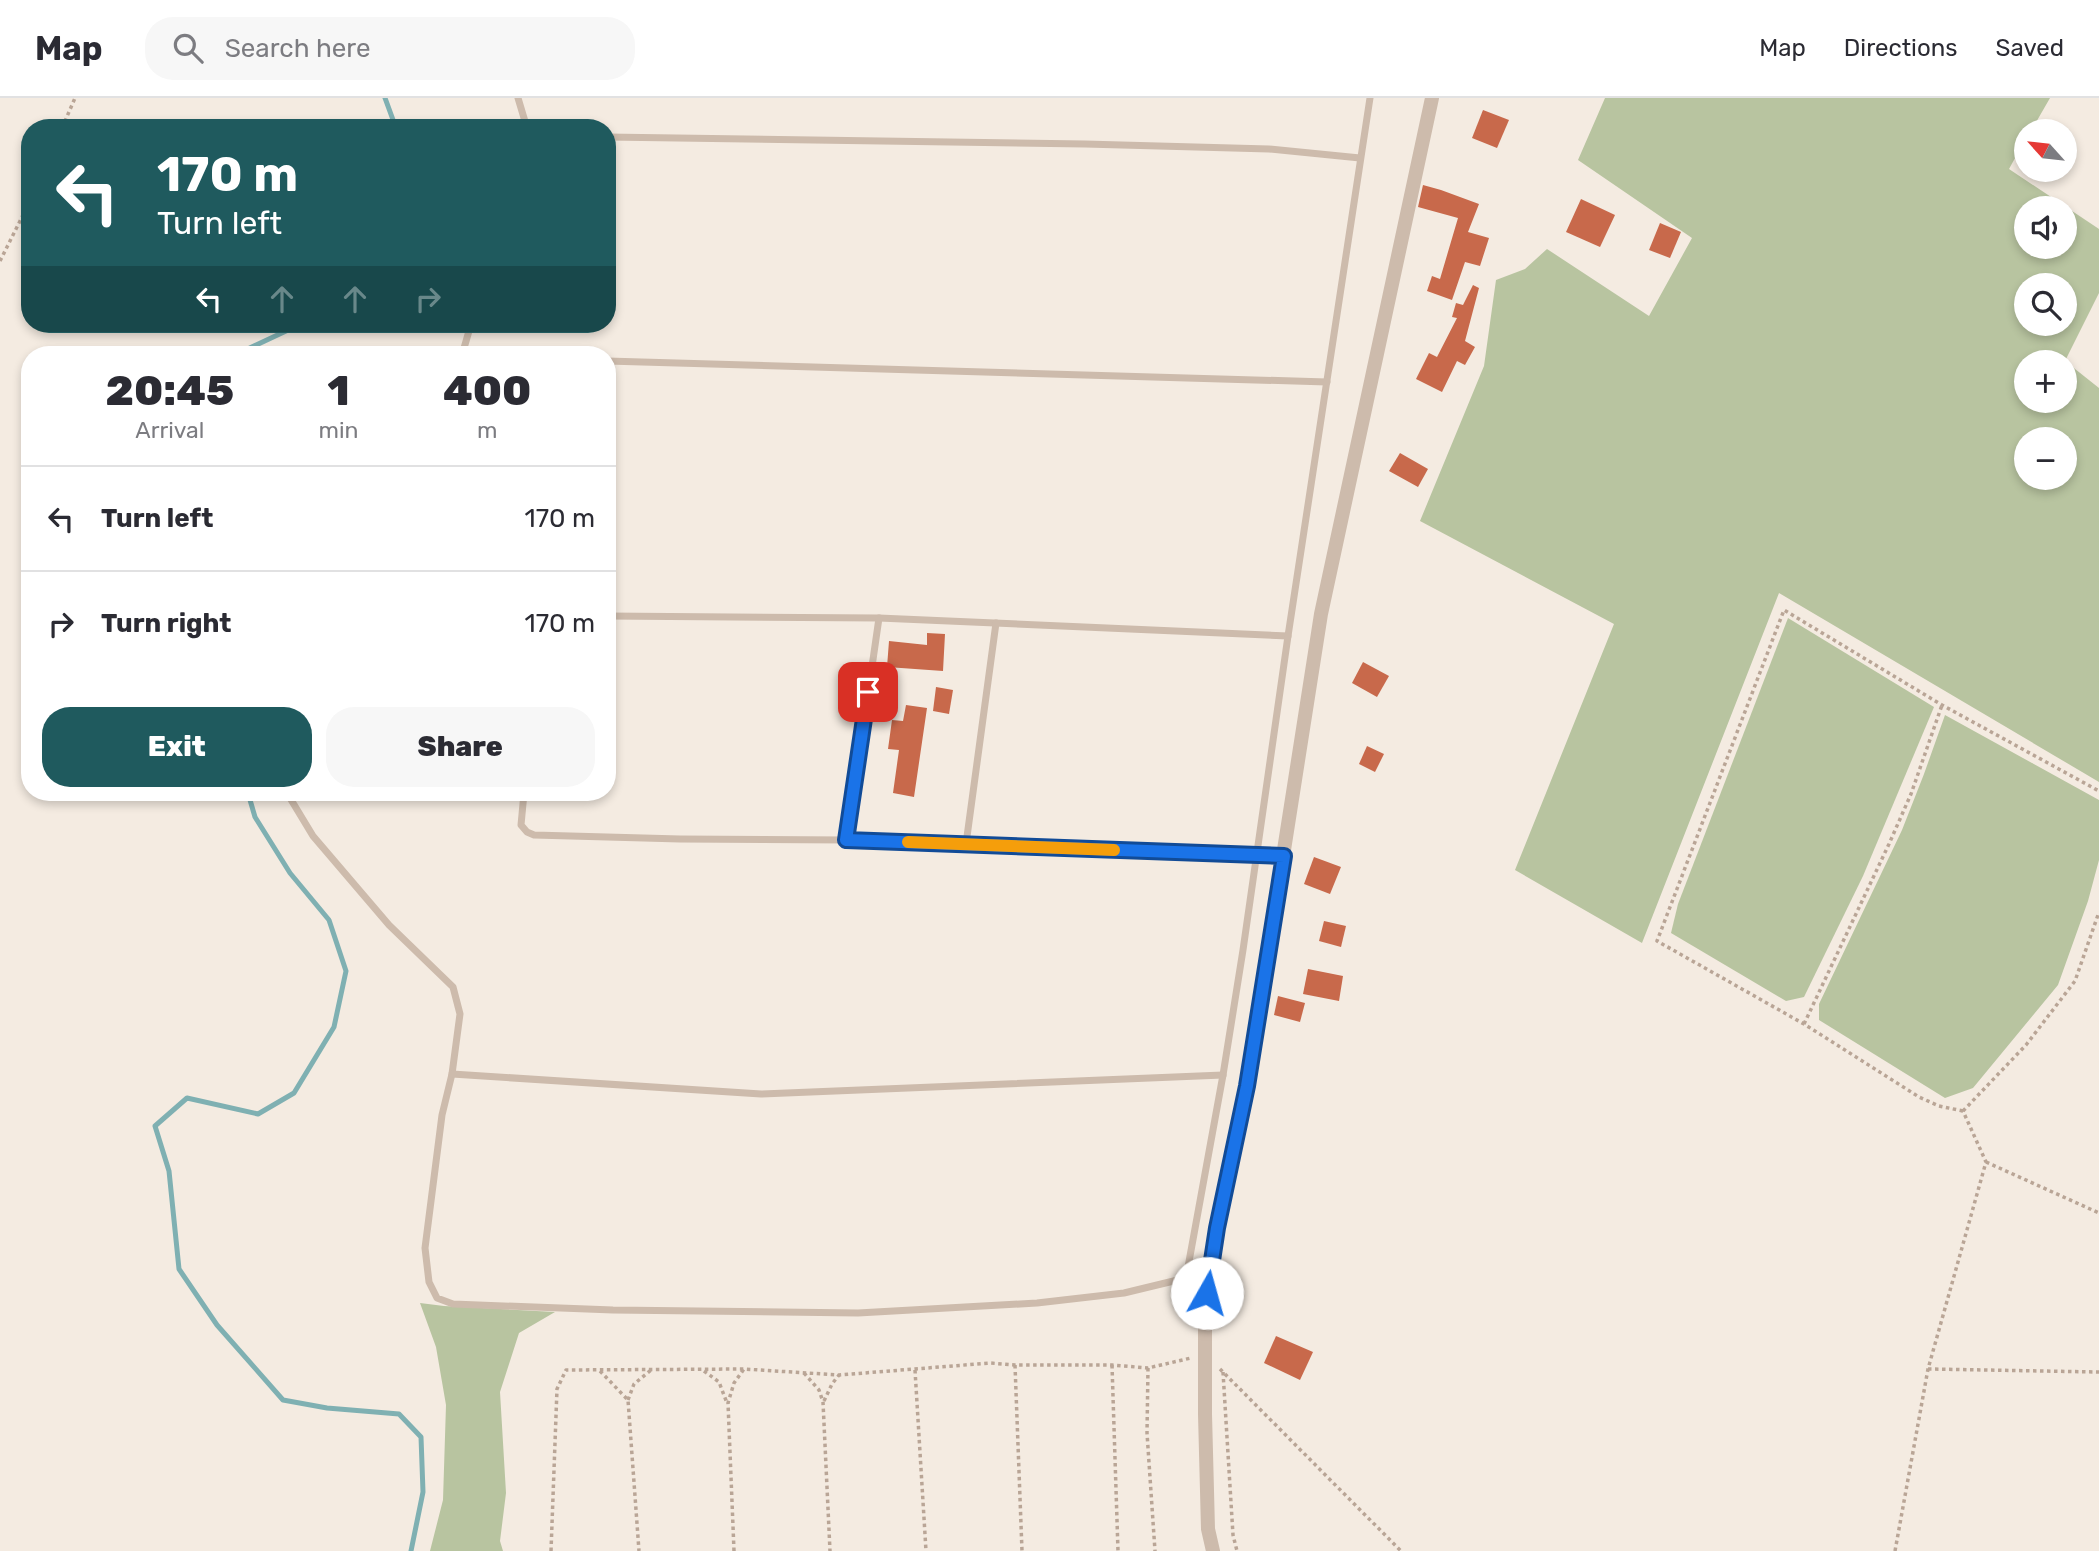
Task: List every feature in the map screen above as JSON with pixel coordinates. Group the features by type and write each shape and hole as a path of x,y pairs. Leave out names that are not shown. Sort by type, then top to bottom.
{"street":[{"path":"1213,1551 1208,1529 1205,1315 1217,1228 1247,1086 1321,614 1432,98"}],"lane":[{"path":"518,98 524,119"},
{"path":"1205,1315 1186,1278 1223,1075 1370,98"},
{"path":"616,137 1111,144 1269,149 1360,158"},
{"path":"616,361 1327,382"},
{"path":"616,616 879,618 1287,636"},
{"path":"846,840 879,618"},
{"path":"966,844 996,623"},
{"path":"292,801 313,836 389,925 453,987 460,1014 452,1074 442,1115 425,1248 429,1282 437,1297 453,1304 602,1310 858,1313 1037,1303 1124,1293 1186,1278"},
{"path":"523,801 521,825 534,835 846,840 1284,856"},
{"path":"452,1074 761,1094 1223,1075"}],"path":[{"path":"66,119 75,98"},
{"path":"0,261 21,219"},
{"path":"1963,1111 1940,1106 1919,1097 1804,1024 1657,941 1784,610 1942,705 2099,791"},
{"path":"1804,1024 1911,794 1942,705"},
{"path":"1963,1111 2026,1045 2075,981 2099,912"},
{"path":"1895,1551 1928,1369 1986,1162 1963,1111"},
{"path":"1986,1162 2099,1213"},
{"path":"551,1551 557,1389 566,1370 744,1369 839,1375 990,1363 1148,1368 1206,1354 1401,1551"},
{"path":"1015,1365 1022,1551"},
{"path":"1112,1365 1118,1551"},
{"path":"1148,1368 1147,1433 1155,1551"},
{"path":"702,1369 719,1382 728,1403"},
{"path":"734,1551 728,1403 734,1383 744,1369"},
{"path":"1928,1369 2099,1372"},
{"path":"598,1370 617,1386 628,1400"},
{"path":"639,1551 628,1400 634,1384 651,1370"},
{"path":"915,1370 926,1551"},
{"path":"1222,1371 1233,1535 1237,1551"},
{"path":"804,1373 820,1390 823,1402 830,1551"},
{"path":"823,1402 839,1375"}],"green space":[{"path":"1605,98 2050,98 2038,119 2014,119 2014,160 2009,169 2014,172 2014,182 2028,182 2050,196 2014,196 2014,259 2077,259 2077,214 2099,229 2099,293 2070,350 2014,350 2014,413 2077,413 2077,371 2099,388 2099,782 1779,593 1642,943 1515,870 1614,624 1420,521 1484,366 1496,280 1525,269 1547,249 1649,316 1692,238 1578,160"},
{"path":"1788,618 1934,707 1863,876 1804,997 1786,1001 1671,933 1678,904"},
{"path":"1945,715 2099,800 2099,860 2088,901 2058,985 1973,1088 1945,1098 1819,1020 1819,1004 1902,830"},
{"path":"420,1303 555,1312 519,1333 500,1392 506,1493 500,1541 503,1551 430,1551 443,1500 446,1405 436,1347"}],"building":[{"path":"1483,110 1509,120 1497,148 1472,138"},
{"path":"1423,185 1479,204 1468,232 1489,238 1480,266 1465,262 1452,300 1427,291 1432,276 1440,279 1458,218 1418,207"},
{"path":"1581,199 1615,215 1600,247 1566,232"},
{"path":"1660,223 1681,232 1670,258 1649,250"},
{"path":"1473,285 1479,288 1465,341 1475,347 1465,365 1457,361 1442,392 1416,379 1429,353 1437,357 1457,318 1452,317 1456,303 1463,305"},
{"path":"1400,453 1428,469 1418,487 1389,471"},
{"path":"927,633 945,634 943,671 887,667 889,641 927,645"},
{"path":"1363,662 1389,676 1377,697 1352,683"},
{"path":"936,687 953,690 949,714 933,711"},
{"path":"906,705 927,708 914,797 893,793 899,750 888,749 892,720 903,721"},
{"path":"1367,746 1384,754 1375,772 1359,764"},
{"path":"1314,857 1341,867 1330,894 1304,884"},
{"path":"1324,921 1346,926 1341,947 1319,941"},
{"path":"1308,969 1343,976 1339,1001 1303,994"},
{"path":"1278,996 1305,1003 1300,1022 1274,1015"},
{"path":"1276,1336 1313,1352 1300,1380 1264,1363"}],"waterway":[{"path":"385,98 393,119"},
{"path":"254,346 282,333"},
{"path":"250,801 255,817 290,873 329,920 346,971 334,1027 294,1093 258,1114 187,1098 155,1126 169,1171 179,1269 217,1325 283,1400 327,1408 399,1414 421,1437 423,1492 411,1551"}],"slow traffic":[{"path":"908,842 1114,850"}],"route":[{"path":"868,692 846,840 1284,856 1247,1086 1217,1228 1207,1293"}]}
